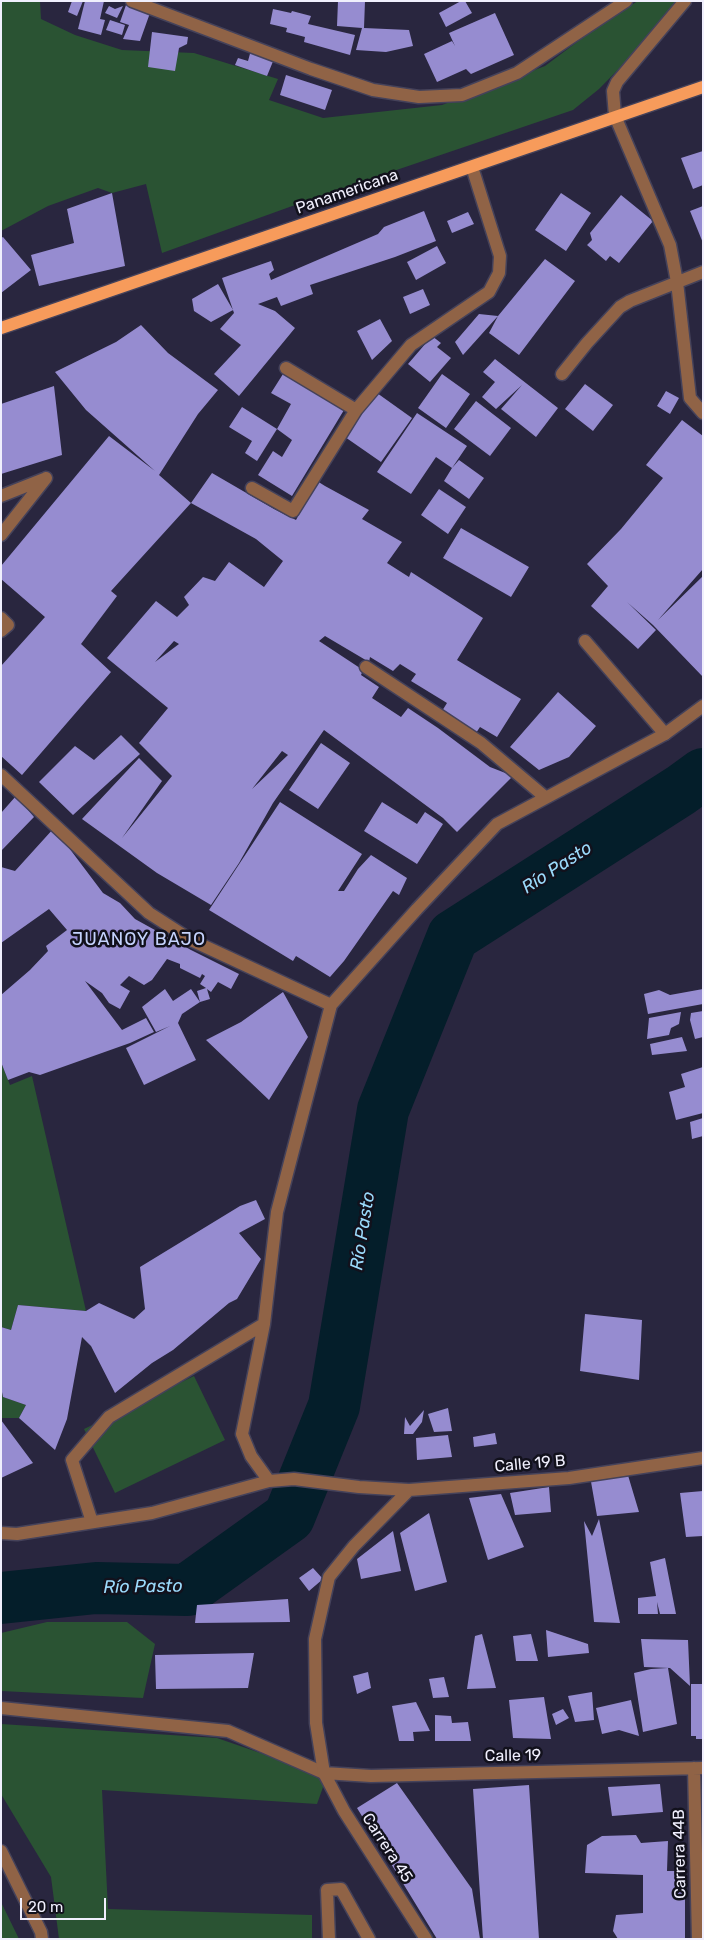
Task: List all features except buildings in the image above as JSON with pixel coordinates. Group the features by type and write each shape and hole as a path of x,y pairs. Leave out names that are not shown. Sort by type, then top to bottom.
{"main road":[{"name":"Panamericana","path":"1,328 703,87"}],"street":[{"path":"132,1 311,69 373,90 419,97 462,95 517,73 626,1"},
{"path":"685,1 617,82 613,91 616,116 670,246 678,282 690,398 703,413"},
{"path":"252,488 293,511 356,410 411,345 489,292 499,273 500,256 472,167"},
{"path":"562,374 586,343 620,307 630,301 703,272"},
{"path":"286,368 356,410"},
{"path":"1,496 46,478 1,535"},
{"path":"1,618 8,625 1,631"},
{"path":"585,641 665,734"},
{"path":"366,667 480,743 546,798"},
{"path":"269,1481 251,1456 242,1434 264,1324 277,1212 331,1005 417,909 498,824 665,734 703,706"},
{"path":"1,775 149,912 191,940 331,1005"},
{"path":"92,1522 72,1460 109,1417 264,1324"},
{"name":"Calle 19 B","path":"1,1533 17,1534 152,1512 269,1481 294,1479 409,1490 569,1478 703,1458"},
{"name":"Carrera 45","path":"409,1490 354,1546 329,1577 315,1639 316,1724 324,1773 344,1811 426,1939"},
{"path":"1,1708 228,1732 324,1773"},
{"name":"Calle 19","path":"324,1773 381,1776 698,1768"},
{"name":"Carrera 44B","path":"698,1768 698,1939"},
{"path":"1,1851 42,1939"},
{"path":"329,1939 327,1890 341,1889 369,1939"}],"green space":[{"path":"1,1 40,1 41,19 75,35 122,50 194,53 278,79 269,100 323,118 442,105 545,66 609,18 638,1 680,1 657,30 599,89 573,110 320,196 162,253 146,184 112,193 98,188 48,206 1,231"},
{"path":"1,1062 10,1085 32,1076 86,1311 18,1305 11,1330 1,1327"},
{"path":"194,1376 225,1440 115,1493 84,1429"},
{"path":"1,1387 3,1397 26,1405 19,1418 1,1418"},
{"path":"47,1622 127,1622 155,1644 143,1698 1,1691 1,1633"},
{"path":"1,1724 217,1738 327,1776 317,1804 102,1790 108,1909 312,1915 312,1939 59,1939 51,1877 1,1794"},
{"path":"1,1902 19,1939 1,1939"}],"waterway":[{"name":"Río Pasto","path":"1,1598 96,1588 187,1590 289,1517 334,1406 383,1110 453,936 703,774"}],"district":[{"name":"JUANOY BAJO","path":"139,940"}]}
